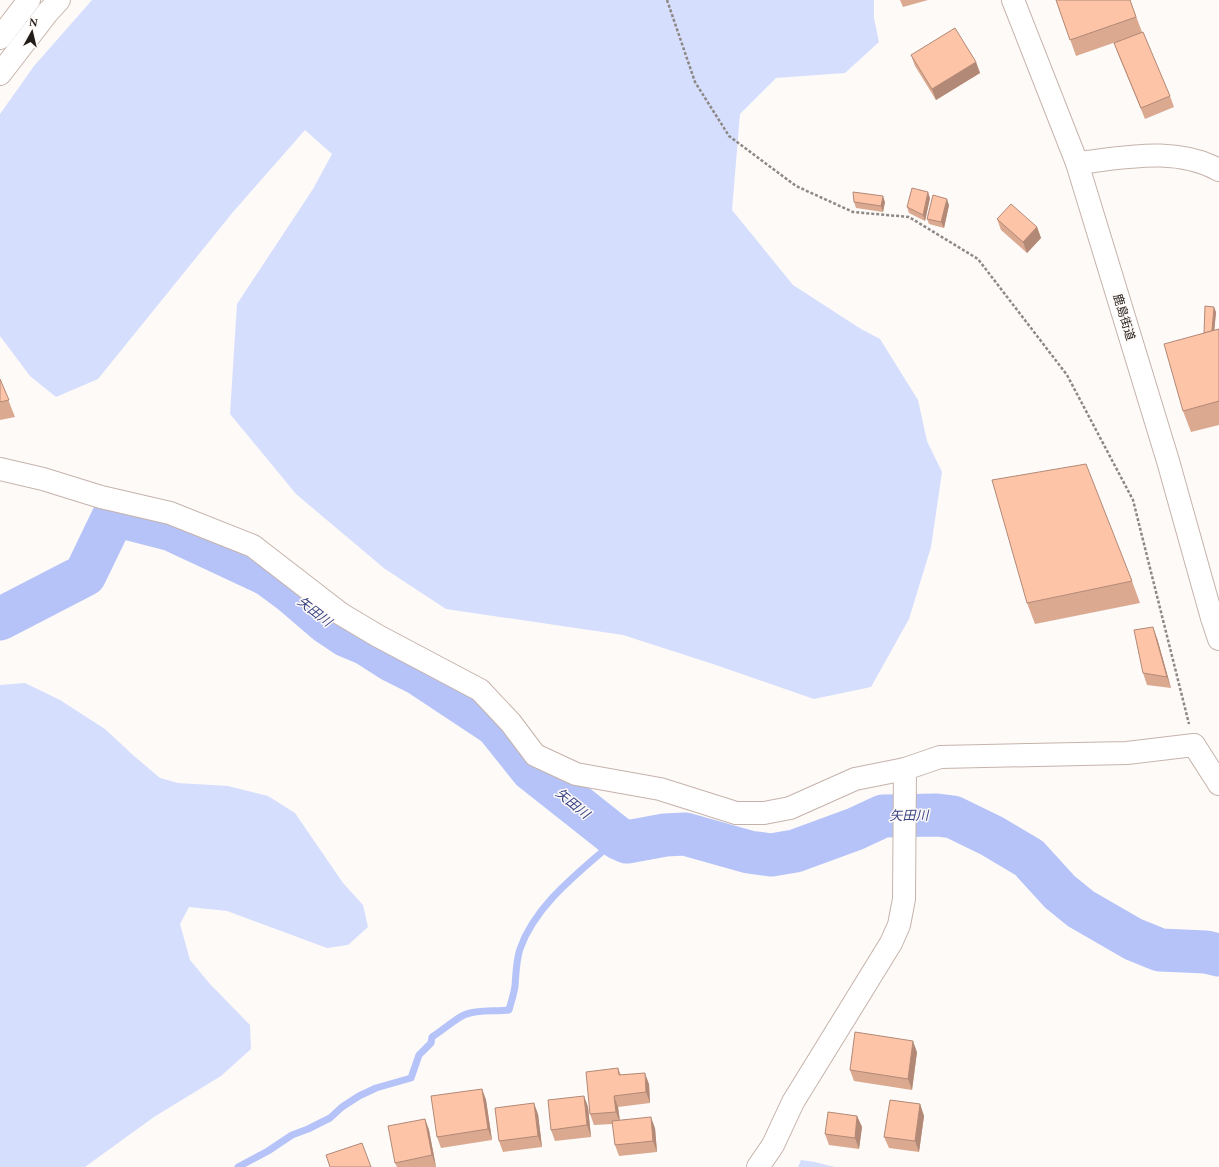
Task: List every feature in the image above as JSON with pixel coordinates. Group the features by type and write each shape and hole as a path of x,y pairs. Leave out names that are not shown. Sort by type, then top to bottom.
{"main road":[{"path":"0,38 28,0"},
{"path":"0,74 59,0"},
{"name":"鹿島街道","path":"1013,0 1077,163 1168,461 1219,639"},
{"path":"1077,163 1153,154 1186,157 1219,170"},
{"path":"0,469 42,479 101,497 170,514 253,546 341,614 378,636 480,690 511,723 535,755 576,774 660,789 736,813 764,813 790,808 855,779 905,769 940,757 1127,753 1194,745 1219,784"},
{"path":"758,1167 773,1145 793,1102 891,943 899,925 904,899 905,876 905,769"}],"path":[{"path":"667,0 695,82 729,136 796,186 853,212 909,217 978,259 1067,375 1133,500 1194,745"}],"shaded area":[{"path":"92,0 874,0 874,18 879,42 845,73 776,78 740,114 732,210 793,285 861,329 880,339 918,400 927,441 942,472 931,547 909,619 871,687 814,699 623,635 446,609 385,569 296,494 230,414 237,304 313,189 332,154 305,130 233,212 98,379 56,397 30,376 0,336 0,114 34,66"},
{"path":"25,683 60,700 105,729 160,778 178,783 228,786 268,796 295,813 343,883 363,905 368,927 348,945 327,948 227,911 189,907 180,924 190,960 210,984 250,1025 251,1049 221,1076 154,1117 85,1167 0,1167 0,685"},
{"path":"801,1160 815,1162 835,1167 798,1167"}],"building":[{"path":"1056,0 1130,0 1136,17 1070,40"},
{"path":"955,28 976,62 932,89 911,55"},
{"path":"1143,32 1170,96 1141,108 1114,43"},
{"path":"912,188 928,192 923,215 907,207"},
{"path":"853,192 883,196 881,206 854,202"},
{"path":"933,195 947,199 941,222 927,219"},
{"path":"1011,204 1037,227 1023,242 997,219"},
{"path":"1205,306 1214,307 1212,331 1204,333"},
{"path":"1219,329 1219,401 1183,411 1164,344"},
{"path":"0,379 9,400 0,402"},
{"path":"1086,464 1132,581 1027,603 992,480"},
{"path":"1153,627 1167,677 1143,673 1134,630"},
{"path":"855,1032 913,1041 908,1079 850,1070"},
{"path":"618,1068 619,1075 645,1073 646,1092 614,1096 616,1112 590,1114 586,1072"},
{"path":"482,1089 488,1129 437,1137 431,1096"},
{"path":"584,1096 587,1125 551,1130 548,1100"},
{"path":"890,1100 920,1104 915,1141 884,1137"},
{"path":"534,1103 538,1136 499,1141 495,1108"},
{"path":"828,1112 857,1116 855,1138 825,1134"},
{"path":"651,1117 653,1141 615,1145 612,1121"},
{"path":"425,1119 432,1155 395,1163 388,1126"},
{"path":"362,1143 371,1167 330,1167 326,1155"}],"waterway":[{"name":"矢田川","path":"0,619 85,575 114,515 172,530 268,575 291,592 326,622 347,636 366,644 391,660 419,674 496,725 532,770 618,838 627,842 665,835 685,834 749,852 771,855 795,851 855,829 883,816 937,815 953,817 992,836 1029,858 1060,892 1081,909 1133,939 1160,950 1206,952 1219,955"},
{"path":"238,1167 268,1151 292,1135 330,1118 342,1107 359,1096 376,1088 411,1078 419,1055 431,1043 432,1037 460,1017 469,1013 481,1011 509,1010 515,989 517,963 520,949 527,932 537,917 562,888 618,838"}]}
